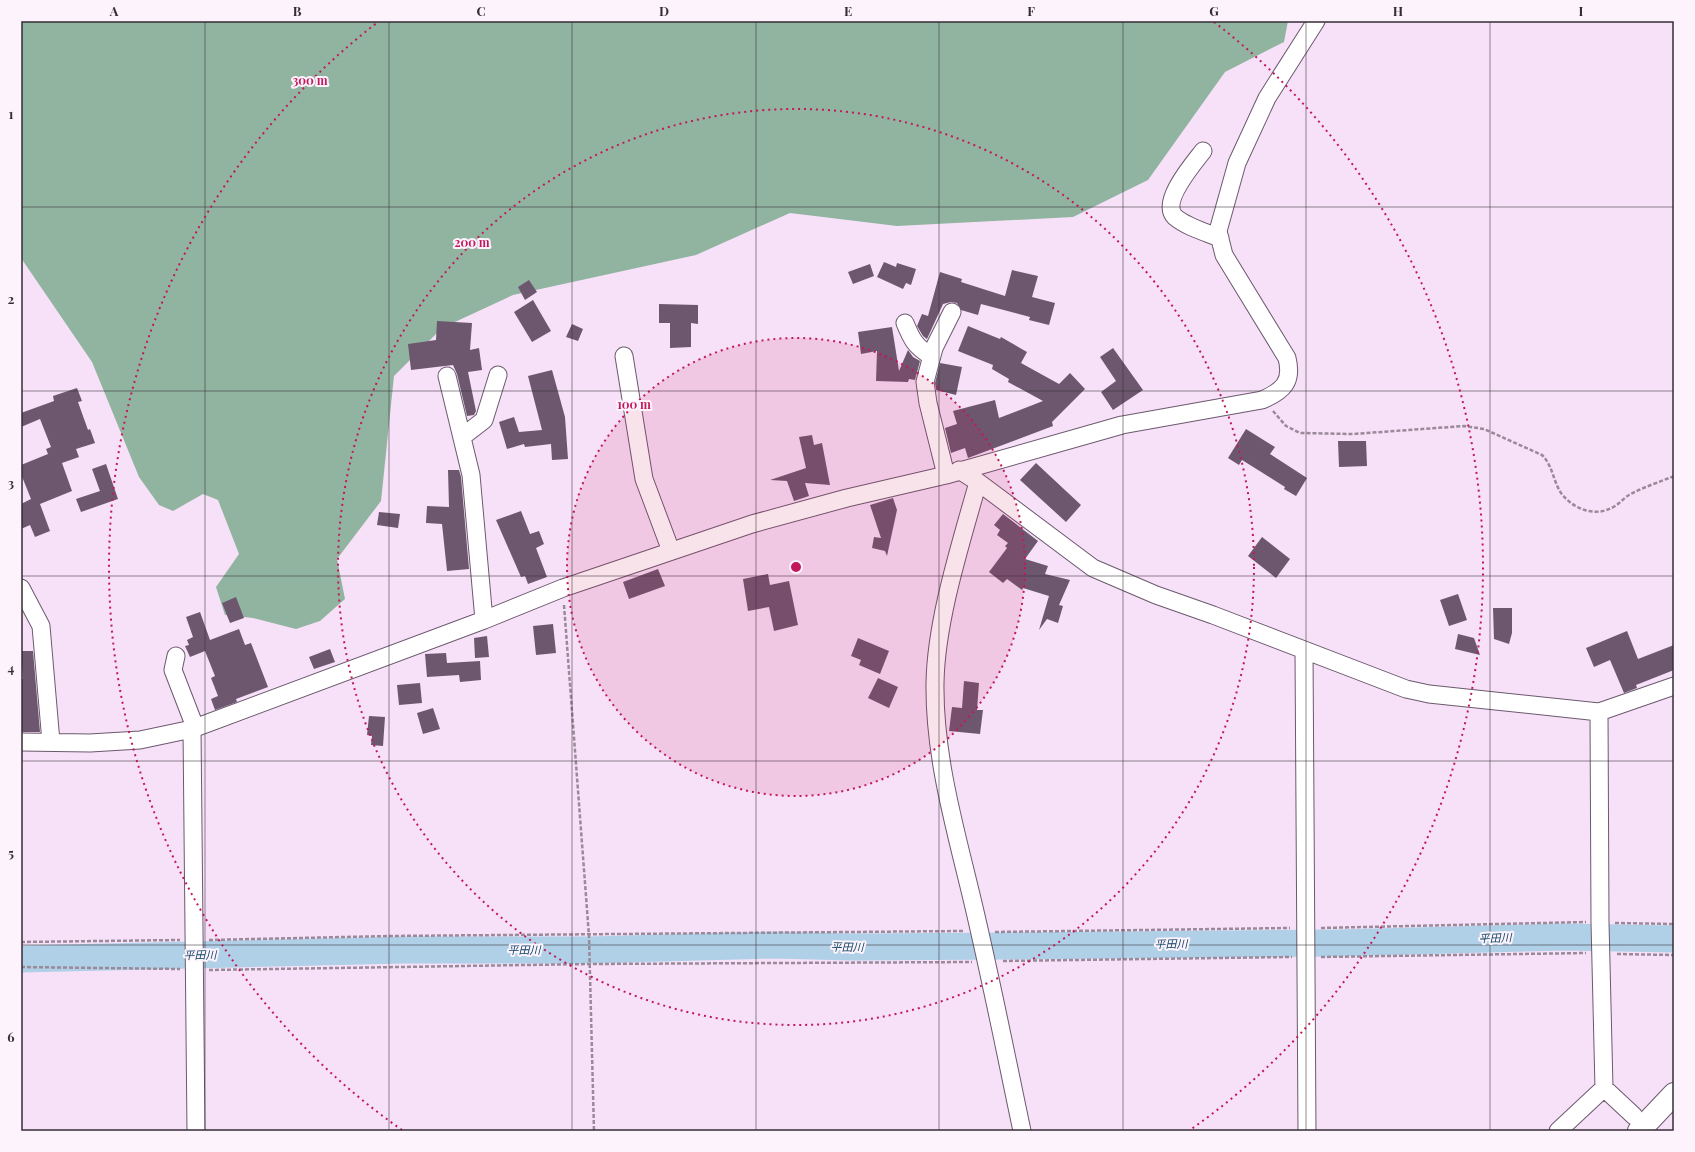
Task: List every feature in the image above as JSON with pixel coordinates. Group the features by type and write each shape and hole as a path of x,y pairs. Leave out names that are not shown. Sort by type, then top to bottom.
{"highway":[{"path":"1637,1123 1674,1094"}],"street":[{"path":"21,742 90,743 140,740 194,728 484,620 562,588 752,524 1122,426 1267,398 1282,389 1288,379 1290,370 1287,358 1224,255 1218,231 1237,163 1267,98 1316,21"},
{"path":"1203,151 1184,177 1171,199 1170,207 1175,216 1188,225 1220,238"},
{"path":"952,312 931,356 925,382 928,403 952,472 978,482 1093,568 1156,595 1398,687 1429,694 1599,712 1674,686"},
{"path":"905,323 915,345 931,356"},
{"path":"624,356 644,479 671,551"},
{"path":"462,437 484,420 498,374"},
{"path":"447,376 471,475 484,620"},
{"path":"978,482 948,596 939,644 935,682 936,723 942,770 980,933 1022,1131"},
{"path":"21,588 41,626 51,742"},
{"path":"1304,650 1307,1131"},
{"path":"176,656 173,670 194,728 196,1131"},
{"path":"1599,712 1600,924 1604,1088 1637,1123"},
{"path":"1558,1131 1604,1088"}],"path":[{"path":"1267,398 1276,416 1286,426 1300,433 1353,434 1464,426 1484,429 1542,455 1549,463 1560,492 1580,510 1590,512 1604,511 1614,507 1629,495 1674,476"},
{"path":"562,588 589,936 594,1131"},
{"path":"21,942 195,942 389,936 589,936 1306,930 1600,924 1674,924"},
{"path":"21,968 195,969 986,961 1601,951 1674,955"}],"green space":[{"path":"21,21 1288,21 1284,42 1225,72 1148,180 1073,217 897,226 790,213 696,255 513,295 442,328 394,376 381,501 337,559 345,599 320,621 296,629 253,618 225,615 216,587 239,554 218,500 203,494 173,511 159,505 139,477 92,362 21,258"}],"building":[{"path":"884,262 896,267 897,263 916,269 911,285 906,283 903,289 877,277"},
{"path":"870,264 874,276 853,284 848,272"},
{"path":"1012,270 1038,276 1032,297 1055,303 1049,325 1029,320 1030,317 981,304 978,315 961,310 957,303 951,302 943,304 927,339 923,336 917,326 922,314 928,316 940,272 962,279 961,282 1005,296"},
{"path":"529,280 537,292 525,300 518,287"},
{"path":"533,300 551,331 532,342 514,312"},
{"path":"659,304 698,305 698,324 691,323 691,347 670,348 670,323 659,323"},
{"path":"437,321 472,323 470,350 479,348 482,370 468,372 476,411 474,415 467,416 457,374 453,365 411,370 408,344 436,340"},
{"path":"572,324 583,329 578,341 566,337"},
{"path":"968,326 1000,339 1001,337 1027,352 1021,363 1059,384 1070,373 1085,389 1052,422 1053,426 968,458 965,448 951,453 945,428 957,424 953,411 995,400 999,418 1043,401 1008,382 1009,379 992,369 993,365 958,351"},
{"path":"892,327 899,371 908,350 913,357 920,361 915,380 909,379 908,382 876,381 877,351 861,354 858,332"},
{"path":"1113,348 1143,390 1113,410 1101,392 1116,381 1100,357"},
{"path":"940,363 962,367 956,395 936,390 935,383"},
{"path":"552,370 565,417 568,459 552,460 551,444 525,447 524,444 507,449 499,422 514,417 519,432 542,430 528,376"},
{"path":"77,388 82,401 78,402 88,430 90,429 95,443 76,449 79,457 62,463 72,491 40,504 50,531 35,537 30,525 21,529 21,504 31,499 21,474 21,465 48,454 46,449 51,447 40,419 21,427 21,413 54,401 53,396"},
{"path":"1246,429 1275,447 1270,454 1307,478 1296,496 1284,489 1285,487 1242,460 1239,465 1228,458"},
{"path":"812,435 814,445 822,443 830,485 805,483 809,496 794,501 787,481 770,480 806,468 799,437"},
{"path":"1338,441 1366,441 1367,466 1339,467"},
{"path":"1036,463 1081,505 1066,522 1020,480"},
{"path":"106,464 118,499 81,512 76,499 100,491 92,469"},
{"path":"448,470 459,470 461,477 469,569 447,571 442,524 426,523 427,506 449,507"},
{"path":"893,498 897,510 887,556 885,551 872,548 874,537 881,538 870,505"},
{"path":"521,511 530,534 539,531 544,544 536,548 547,577 528,584 525,576 521,577 496,520"},
{"path":"379,512 400,514 398,528 377,525"},
{"path":"1003,514 1038,541 1025,559 1048,566 1045,574 1070,580 1059,605 1063,606 1058,623 1047,619 1039,630 1049,596 1023,588 1022,590 1007,579 1003,583 989,572 1007,548 1005,546 1008,543 997,535 1000,530 994,525"},
{"path":"1262,537 1290,559 1276,578 1248,556"},
{"path":"658,569 665,586 629,599 623,582"},
{"path":"768,574 770,585 789,581 798,625 774,631 769,607 748,611 743,579"},
{"path":"1458,594 1467,620 1449,626 1440,600"},
{"path":"236,597 244,618 230,623 222,603"},
{"path":"1493,608 1512,608 1512,633 1509,644 1494,639"},
{"path":"200,612 210,640 239,629 245,645 251,643 268,687 236,699 237,702 215,710 211,699 218,696 211,678 215,676 205,651 190,657 185,646 189,645 187,640 193,637 186,617"},
{"path":"553,624 556,653 536,655 533,626"},
{"path":"1627,631 1638,659 1674,645 1674,670 1636,685 1637,688 1624,693 1610,660 1594,667 1586,648"},
{"path":"1458,634 1474,638 1480,655 1455,649"},
{"path":"487,636 489,657 475,658 474,638"},
{"path":"858,638 889,651 880,674 859,665 861,660 851,656"},
{"path":"330,649 335,662 314,669 309,657"},
{"path":"21,651 33,651 40,732 21,732 21,679 23,679"},
{"path":"446,653 447,663 480,661 481,680 460,682 459,675 427,677 425,654"},
{"path":"878,678 898,687 889,708 868,698"},
{"path":"964,681 979,683 977,710 983,710 980,734 949,731 952,707 962,708"},
{"path":"420,683 422,703 399,705 397,685"},
{"path":"433,708 440,729 423,734 417,713"},
{"path":"369,716 385,717 383,746 371,745 372,736 367,735"}],"waterway":[{"name":"平田川","path":"21,959 406,950 590,950 773,945 852,947 1338,943 1565,937 1674,939"}]}
